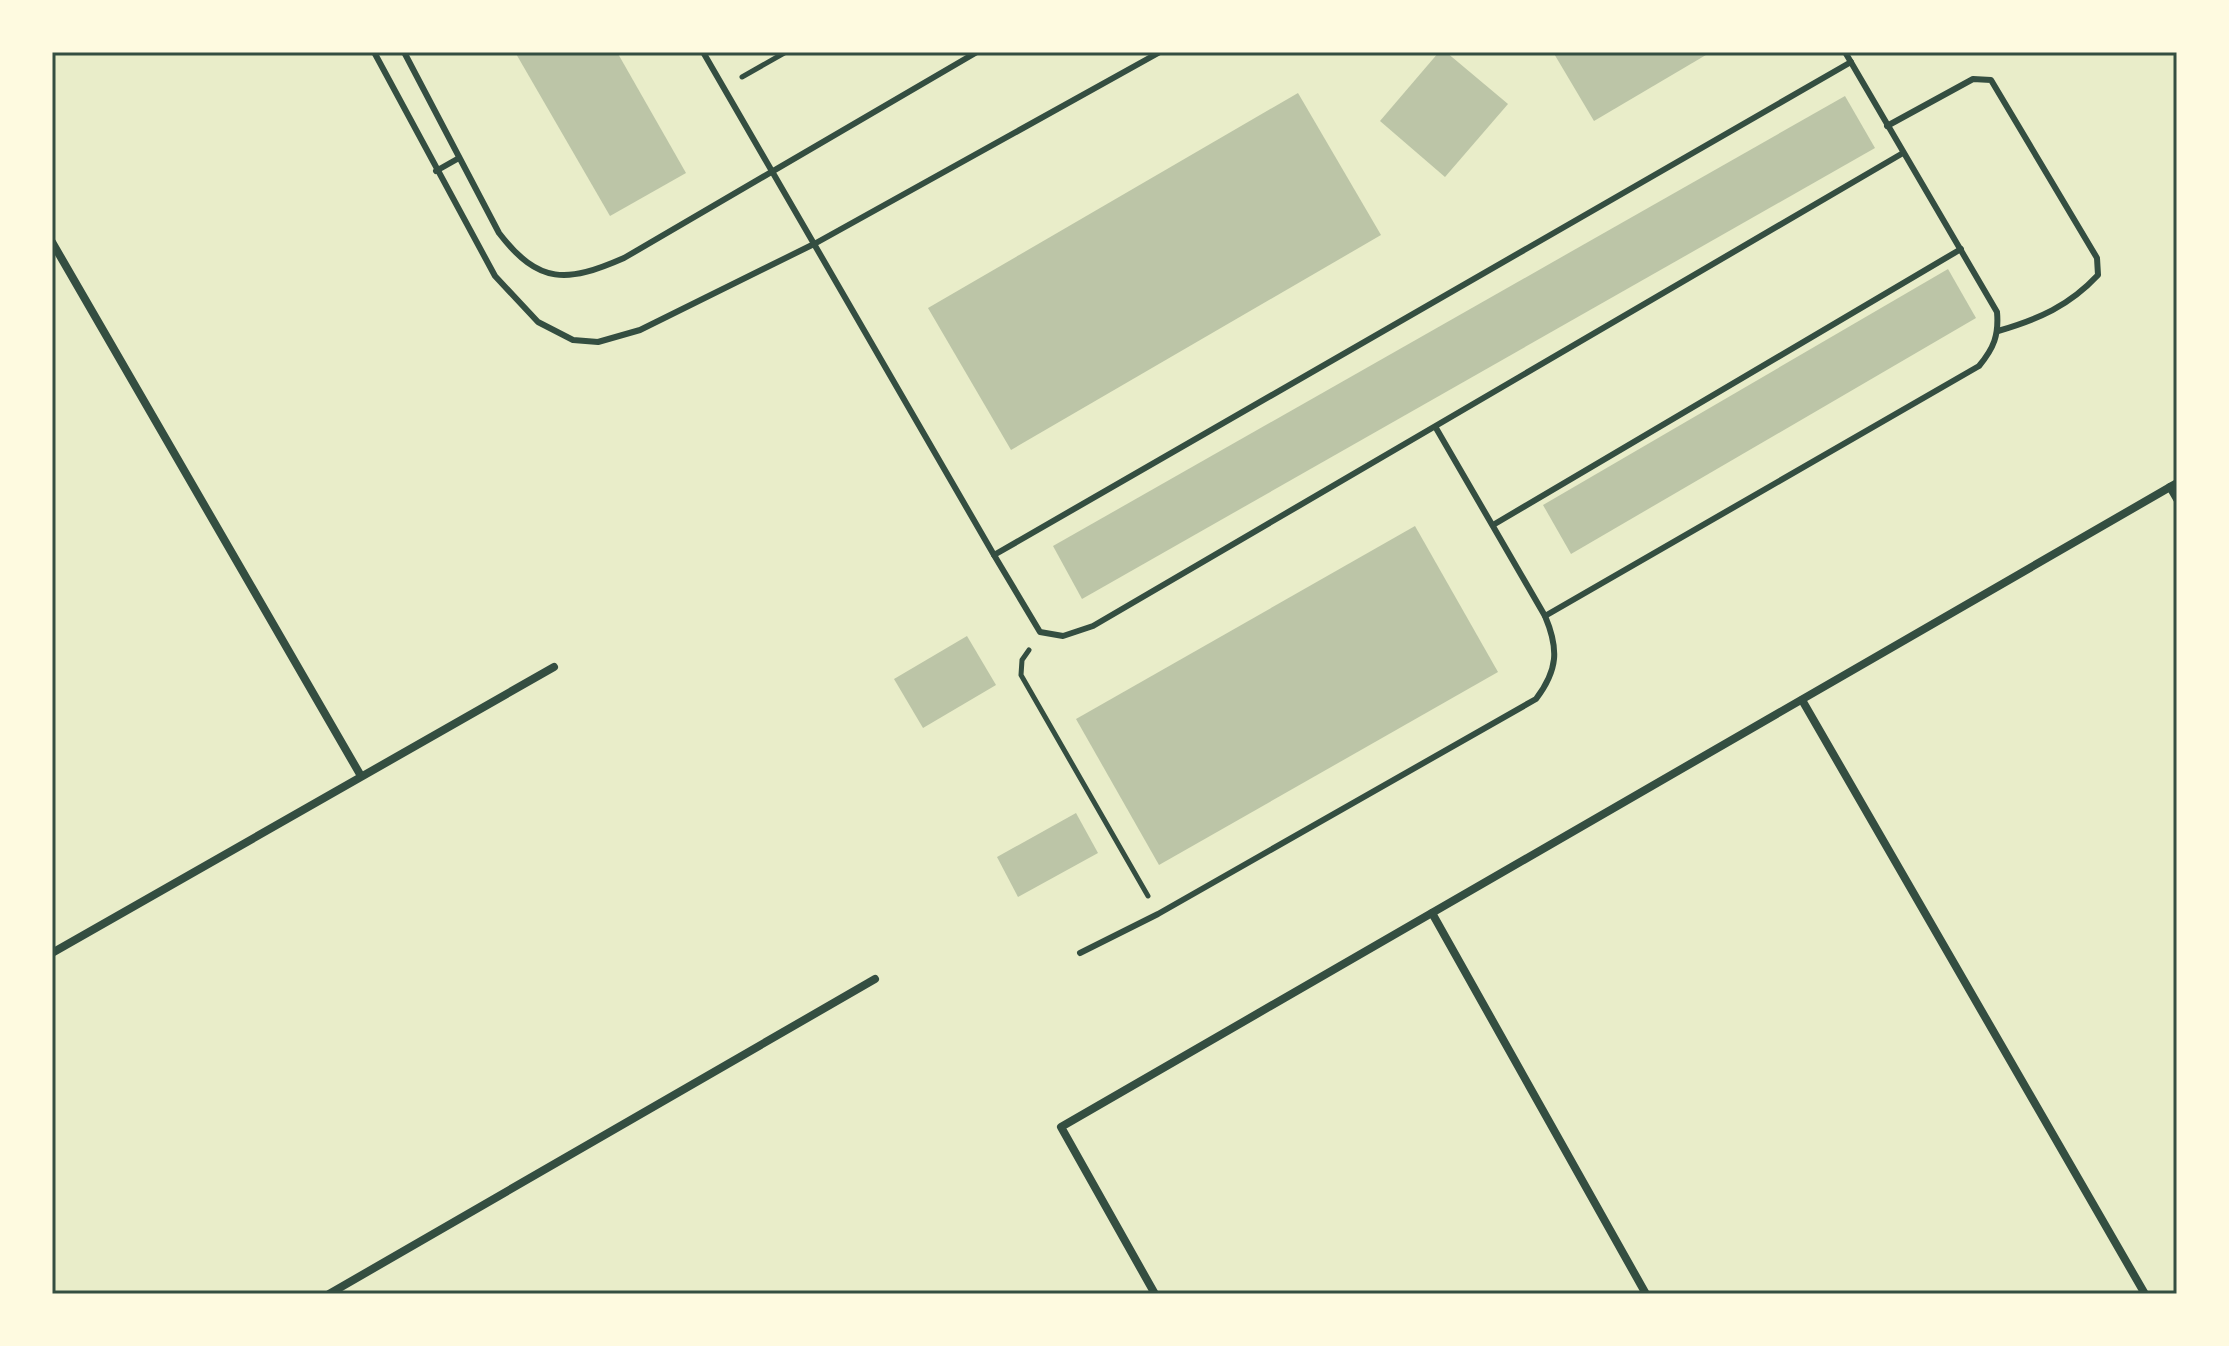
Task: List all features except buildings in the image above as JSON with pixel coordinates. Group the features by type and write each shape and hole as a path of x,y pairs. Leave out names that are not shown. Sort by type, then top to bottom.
{"street":[{"path":"52,242 361,776"},
{"path":"1155,1294 1061,1127 2174,485 2177,499"},
{"path":"52,953 554,667"},
{"path":"1802,700 2145,1294"},
{"path":"1432,913 1646,1294"},
{"path":"329,1294 875,979"}],"lane":[{"path":"374,52 495,276 538,322 573,340 598,342 640,330 816,243 1160,52"},
{"path":"404,52 499,233 517,256 537,271 563,277 591,272 624,258 977,52"},
{"path":"703,52 1040,632 1063,636 1093,626 1903,153"},
{"path":"1545,616 1979,366 1992,351 1998,331 1997,312 1845,52"},
{"path":"994,555 1851,62"},
{"path":"1887,126 1973,79 1991,80 2097,258 2098,275 2077,297 2040,319 1998,331"},
{"path":"436,171 459,158"},
{"path":"1493,525 1961,249"},
{"path":"1080,953 1158,914 1536,699 1556,665 1555,639 1545,616 1436,428"}],"path":[{"path":"724,87 786,52"},
{"path":"1040,632 1022,660 1021,675 1158,914"}]}
